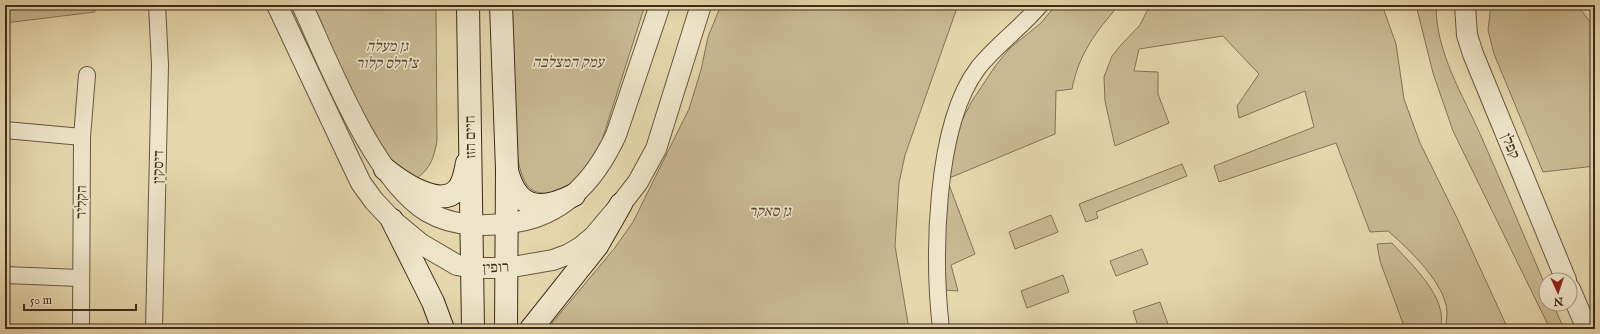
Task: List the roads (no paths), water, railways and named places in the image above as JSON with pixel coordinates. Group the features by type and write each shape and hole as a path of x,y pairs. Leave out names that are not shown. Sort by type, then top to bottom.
{"main road":[{"name":"חיים הזז","path":"468,5 473,225 473,329"},
{"path":"501,5 507,169 506,329"},
{"path":"385,169 400,181 421,192 442,196 450,195 457,190 461,183 470,142"},
{"path":"507,169 516,192 522,199 530,204 548,205 574,195"},
{"path":"531,329 597,246 621,204"},
{"path":"392,220 433,302 443,329"}],"street":[{"name":"דיסקין","path":"154,329 160,65 157,5"},
{"name":"רופין","path":"277,5 361,183 374,201 392,220 435,253 457,265 473,268 507,268 553,260 581,247 593,237 638,182 656,148 701,5"},
{"path":"302,5 359,127 385,169 408,197 427,212 456,223 473,225 507,224 531,220 548,213 574,195 596,171 616,134 660,5"},
{"path":"941,329 937,253 938,217 941,182 954,116 978,68 1026,23 1040,5"},
{"name":"קפלן","path":"1465,6 1467,35 1473,54 1563,272"},
{"name":"הקליר","path":"81,329 80,278 82,137 87,75"},
{"path":"5,130 82,137"},
{"path":"5,275 80,278"},
{"path":"1578,308 1587,329"}],"park label":[{"name":"גן מעלה צ'רלס קלור","path":"387,54"},
{"name":"עמק המצלבה","path":"568,62"},
{"name":"גן סאקר","path":"770,211"}]}
